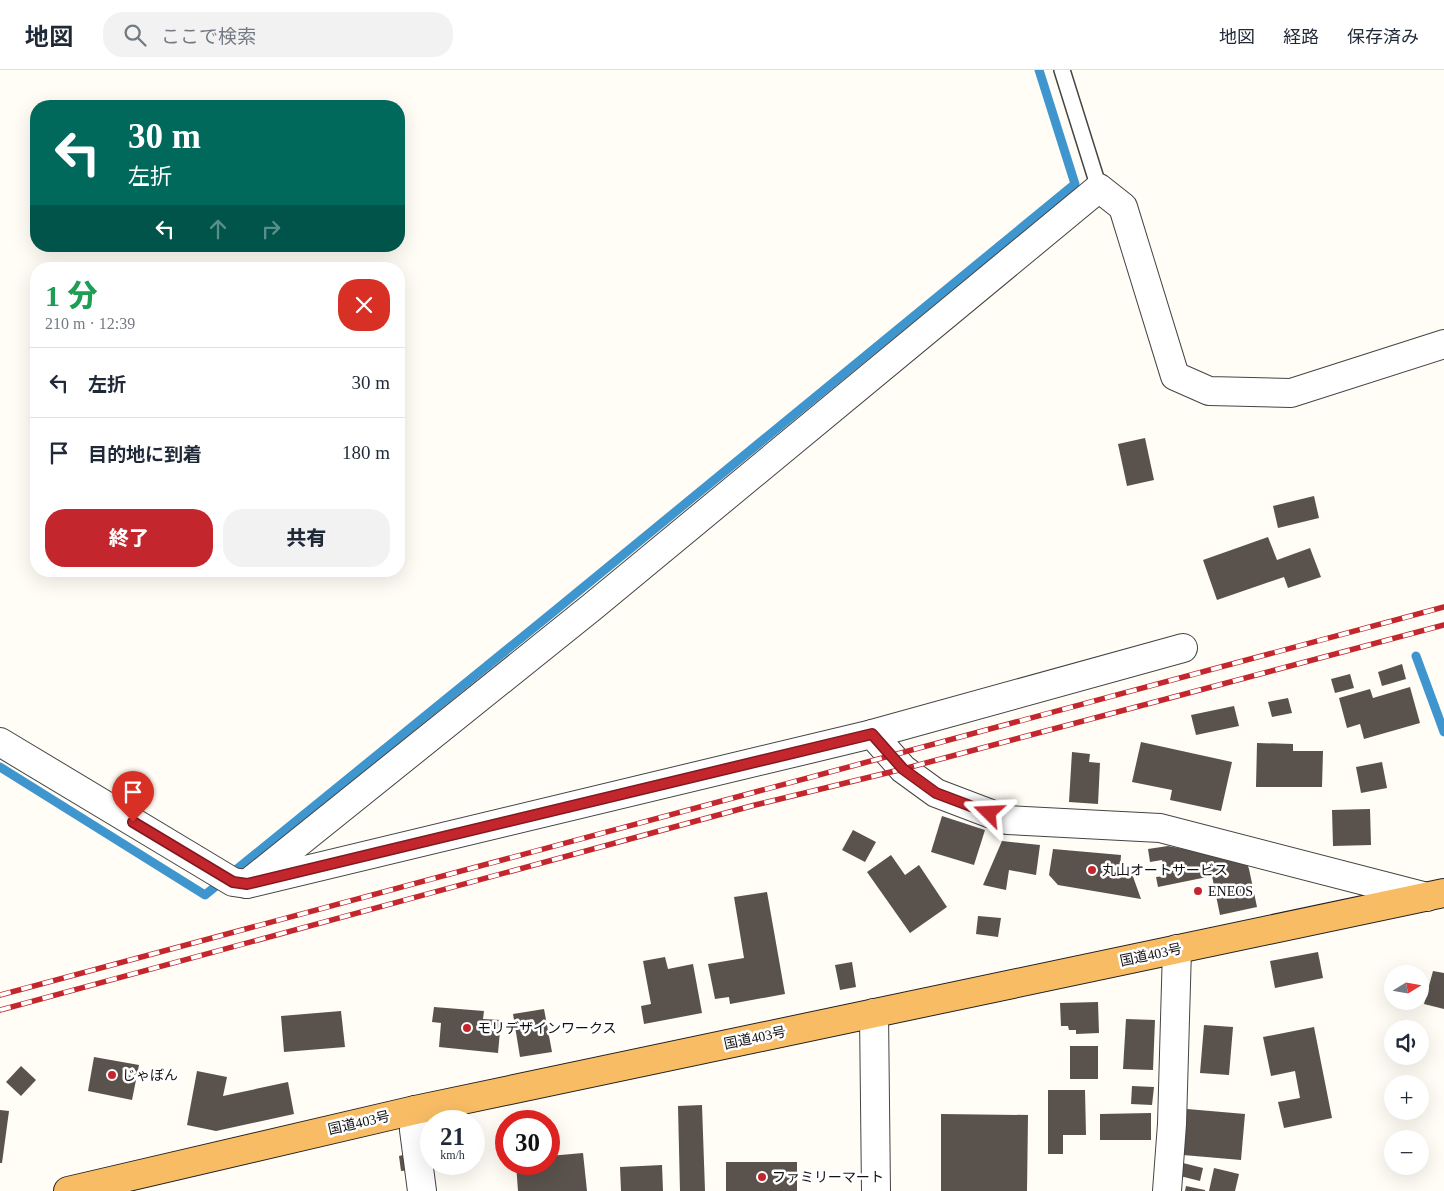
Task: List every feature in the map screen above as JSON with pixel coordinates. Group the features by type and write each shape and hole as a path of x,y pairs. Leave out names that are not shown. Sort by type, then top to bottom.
{"highway":[{"name":"国道403号","path":"68,1191 134,1183 415,1110 1436,895"}],"street":[{"path":"247,884 600,600 1100,188 1123,207 1175,376 1209,391 1292,393 1444,344"},
{"path":"0,742 233,882 247,884 872,734 1183,648"},
{"path":"872,734 903,769 936,793 1006,820 1160,828 1436,895"},
{"path":"1167,1191 1172,1124 1177,949"},
{"path":"874,1013 876,1191"},
{"path":"415,1110 414,1130 422,1191"}],"lane":[{"path":"1062,70 1100,188"}],"building":[{"path":"1145,438 1154,480 1127,486 1118,444"},
{"path":"1314,496 1319,518 1278,528 1273,506"},
{"path":"1268,537 1277,560 1310,548 1321,577 1288,588 1284,577 1217,600 1203,560"},
{"path":"1402,664 1406,679 1382,686 1378,672"},
{"path":"1350,674 1354,688 1335,693 1331,679"},
{"path":"1410,687 1420,723 1364,739 1360,724 1347,728 1339,698 1370,689 1373,698"},
{"path":"1288,698 1292,713 1272,717 1268,702"},
{"path":"1234,706 1239,726 1196,735 1191,715"},
{"path":"1141,742 1232,762 1221,811 1170,800 1172,790 1132,782"},
{"path":"1257,743 1293,744 1293,751 1323,751 1322,787 1256,787"},
{"path":"1072,752 1090,754 1089,762 1100,763 1098,804 1069,802"},
{"path":"1382,762 1387,788 1361,793 1356,767"},
{"path":"1370,809 1371,845 1333,846 1332,810"},
{"path":"942,816 985,830 974,865 931,852"},
{"path":"853,830 876,842 865,862 842,850"},
{"path":"1002,841 1040,845 1036,875 1009,870 1006,890 983,885"},
{"path":"1168,846 1246,861 1257,907 1220,915 1212,876 1158,887 1156,877 1165,876 1162,860 1150,862 1148,849"},
{"path":"1053,849 1121,855 1120,869 1131,871 1141,899 1058,885 1049,875"},
{"path":"891,855 905,875 919,865 947,907 910,933 867,872"},
{"path":"767,892 785,994 730,1004 729,997 715,999 708,964 744,958 734,897"},
{"path":"978,916 1001,918 998,937 976,934"},
{"path":"1318,952 1323,978 1275,988 1270,961"},
{"path":"665,957 668,969 693,964 702,1013 644,1024 641,1006 651,1004 643,961"},
{"path":"852,962 856,987 840,990 835,965"},
{"path":"1433,971 1444,973 1444,1009 1429,1005 1429,986"},
{"path":"1098,1002 1099,1033 1076,1034 1076,1030 1069,1030 1068,1026 1061,1026 1060,1003"},
{"path":"434,1007 484,1011 483,1019 501,1020 498,1053 439,1047 441,1023 432,1022"},
{"path":"544,1009 552,1052 520,1057 513,1014"},
{"path":"341,1011 345,1047 284,1052 281,1016"},
{"path":"1126,1019 1155,1020 1153,1070 1123,1069"},
{"path":"1204,1025 1233,1027 1229,1075 1200,1073"},
{"path":"1314,1027 1332,1118 1284,1128 1278,1102 1300,1098 1295,1071 1271,1076 1263,1037"},
{"path":"1070,1046 1098,1046 1098,1079 1070,1079"},
{"path":"94,1057 139,1065 132,1100 88,1091"},
{"path":"21,1066 36,1080 21,1096 6,1082"},
{"path":"197,1071 227,1077 223,1096 288,1082 294,1114 216,1131 187,1125"},
{"path":"1132,1086 1154,1087 1152,1105 1131,1104"},
{"path":"1048,1090 1085,1090 1086,1135 1063,1135 1063,1154 1048,1154"},
{"path":"702,1105 705,1191 680,1191 678,1106"},
{"path":"1187,1109 1245,1114 1241,1160 1183,1155"},
{"path":"0,1110 9,1111 2,1163 0,1163"},
{"path":"1151,1113 1151,1140 1100,1140 1100,1114"},
{"path":"941,1114 1028,1115 1027,1191 941,1191"},
{"path":"583,1153 587,1191 518,1191 517,1175 560,1175 560,1155"},
{"path":"407,1154 410,1170 401,1171 399,1156"},
{"name":"ファミリーマート","path":"726,1162 797,1162 797,1191 726,1191"},
{"path":"1183,1163 1203,1168 1200,1181 1180,1176"},
{"path":"662,1165 663,1191 621,1191 620,1167"},
{"path":"1214,1168 1239,1174 1235,1191 1209,1191"},
{"path":"1186,1186 1205,1190 1205,1191 1185,1191"}],"waterway":[{"path":"0,767 205,895 1075,184 1039,70"},
{"path":"1416,656 1444,732"}],"railway":[{"path":"0,995 1444,607"},
{"path":"0,1010 755,805 903,769 1444,625"}],"place":[{"name":"丸山オートサービス","path":"1092,870"},
{"name":"ENEOS","path":"1198,891"},
{"name":"モリデザインワークス","path":"467,1028"},
{"name":"じゃぼん","path":"112,1075"},
{"name":"ファミリーマート","path":"762,1177"}],"route":[{"path":"133,822 233,882 247,884 872,734 903,769 936,793 989,813"}]}
